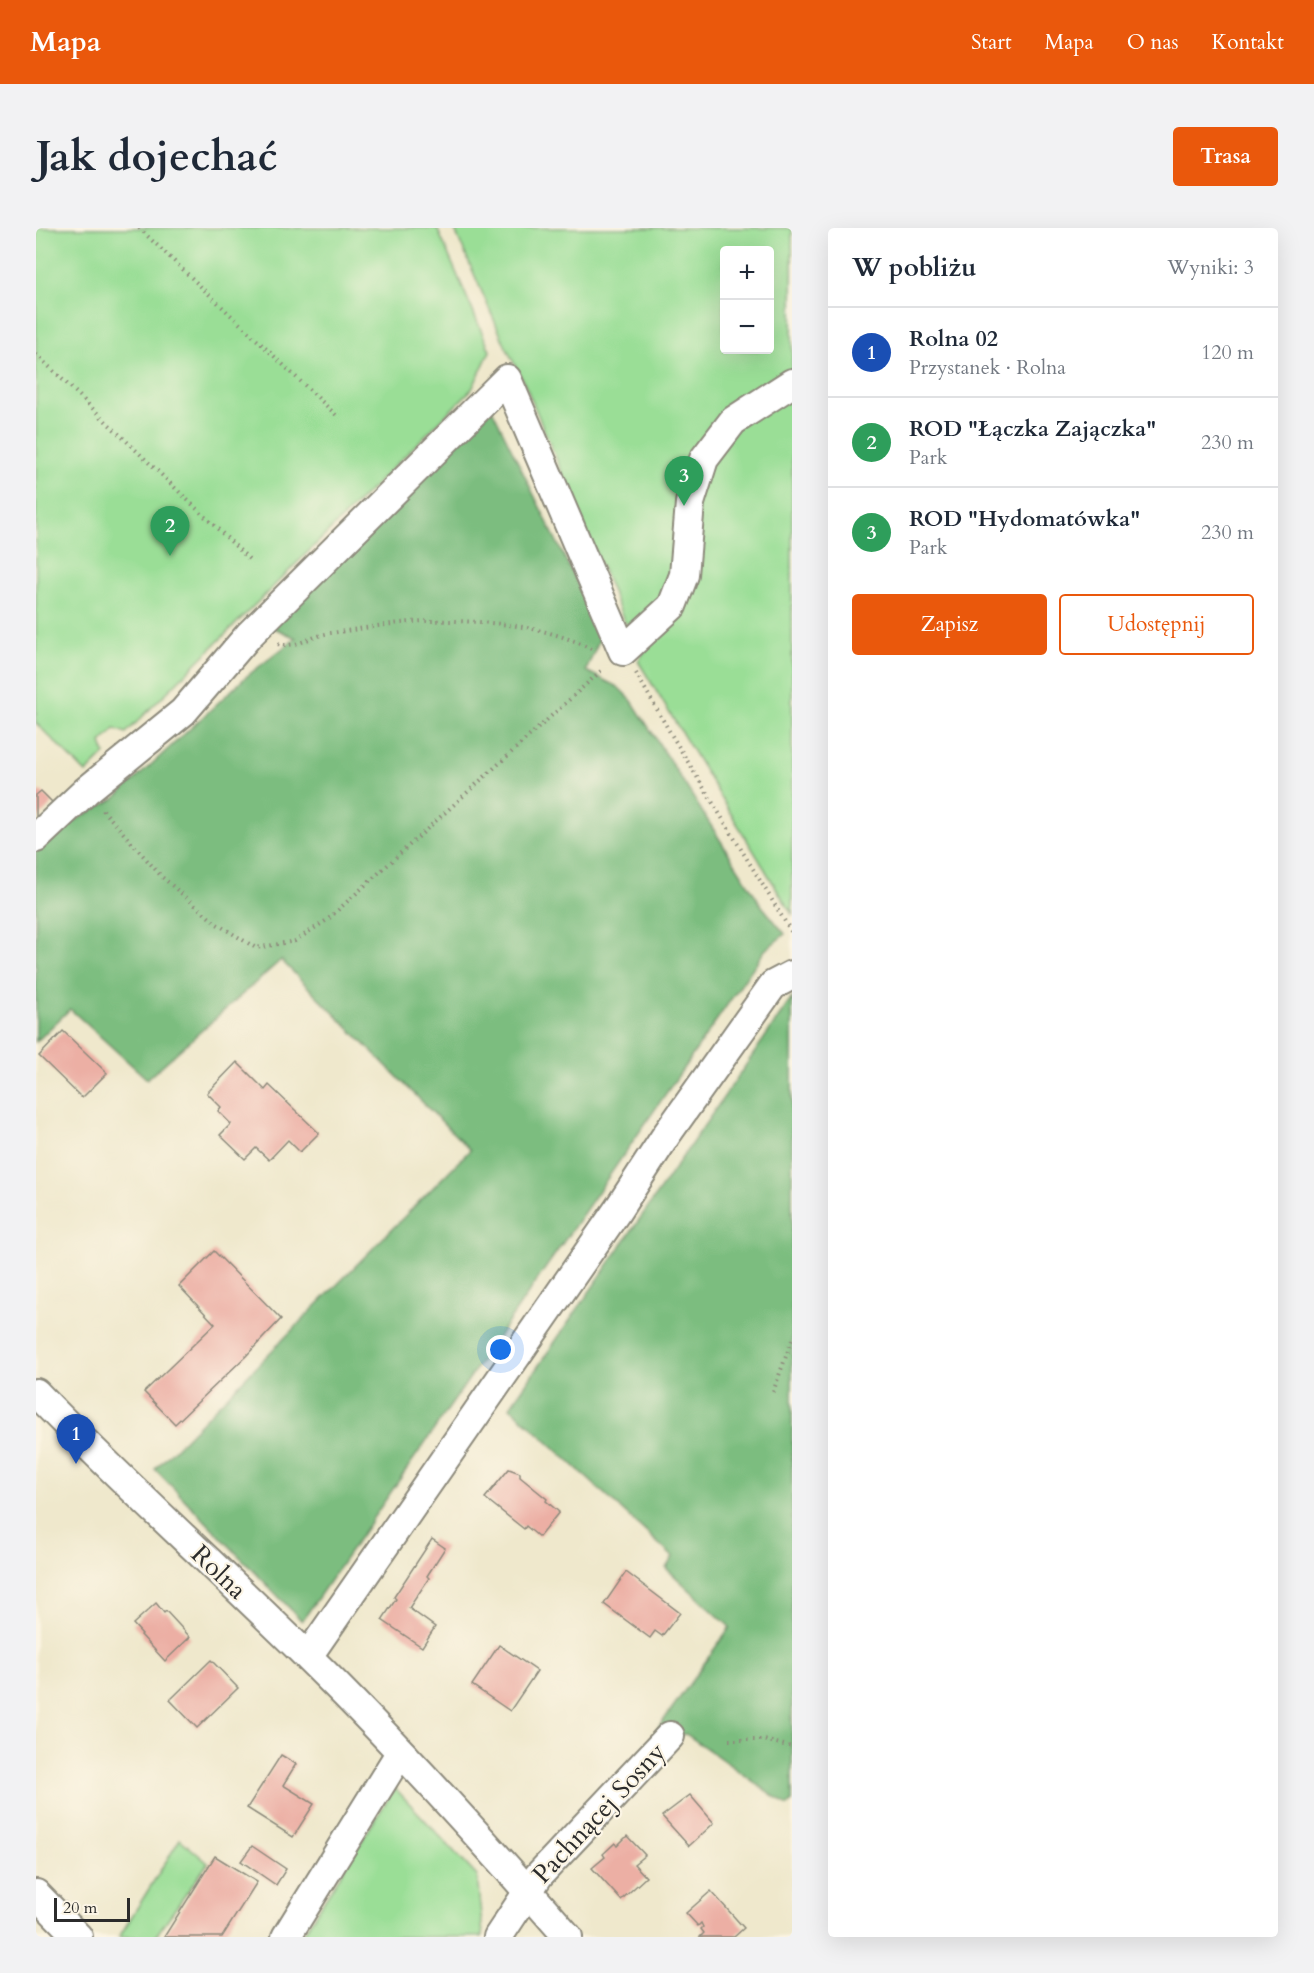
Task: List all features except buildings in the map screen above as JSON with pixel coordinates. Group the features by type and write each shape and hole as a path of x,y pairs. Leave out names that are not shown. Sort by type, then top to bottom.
{"street":[{"path":"36,838 86,791 183,712 249,635 507,379 617,656 672,606 684,575 690,503 704,459 733,421 792,383"},
{"path":"308,1656 617,1211 667,1134 773,985 792,975"},
{"name":"Rolna","path":"36,1393 308,1656 527,1890 568,1937"},
{"name":"Pachnącej Sosny","path":"498,1937 539,1875 670,1737"},
{"path":"286,1937 400,1753"},
{"path":"36,1894 78,1937"}],"path":[{"path":"139,228 336,415"},
{"path":"36,354 251,561"},
{"path":"249,635 287,646 326,633 426,621 505,624 541,631 617,656 677,744 792,933"},
{"path":"86,791 162,877 217,924 256,948 295,941 327,920 617,656"},
{"path":"773,1392 792,1340"},
{"path":"729,1740 764,1740 792,1747"}],"green space":[{"path":"36,228 437,228 490,351 472,389 126,733 115,729 101,743 105,754 86,773 36,723"},
{"path":"454,228 792,228 792,914 638,661 647,648 637,624 625,623 527,389 505,345"},
{"path":"492,409 599,628 599,640 586,671 618,687 632,701 762,906 785,934 765,950 302,1621 155,1469 470,1150 281,960 147,1079 70,1009 36,1042 36,852 59,829 114,799 247,676 296,638 270,626"},
{"path":"792,998 792,1802 788,1806 686,1734 651,1738 730,1627 666,1568 673,1557 510,1407"},
{"path":"395,1788 477,1876 482,1937 301,1937"},
{"path":"180,1839 208,1863 155,1937 119,1937"}],"place":[{"name":"ROD \"Hydomatówka\"","path":"684,506"},
{"name":"ROD \"Łączka Zajączka\"","path":"170,556"},
{"name":"Rolna 02","path":"76,1464"}]}
